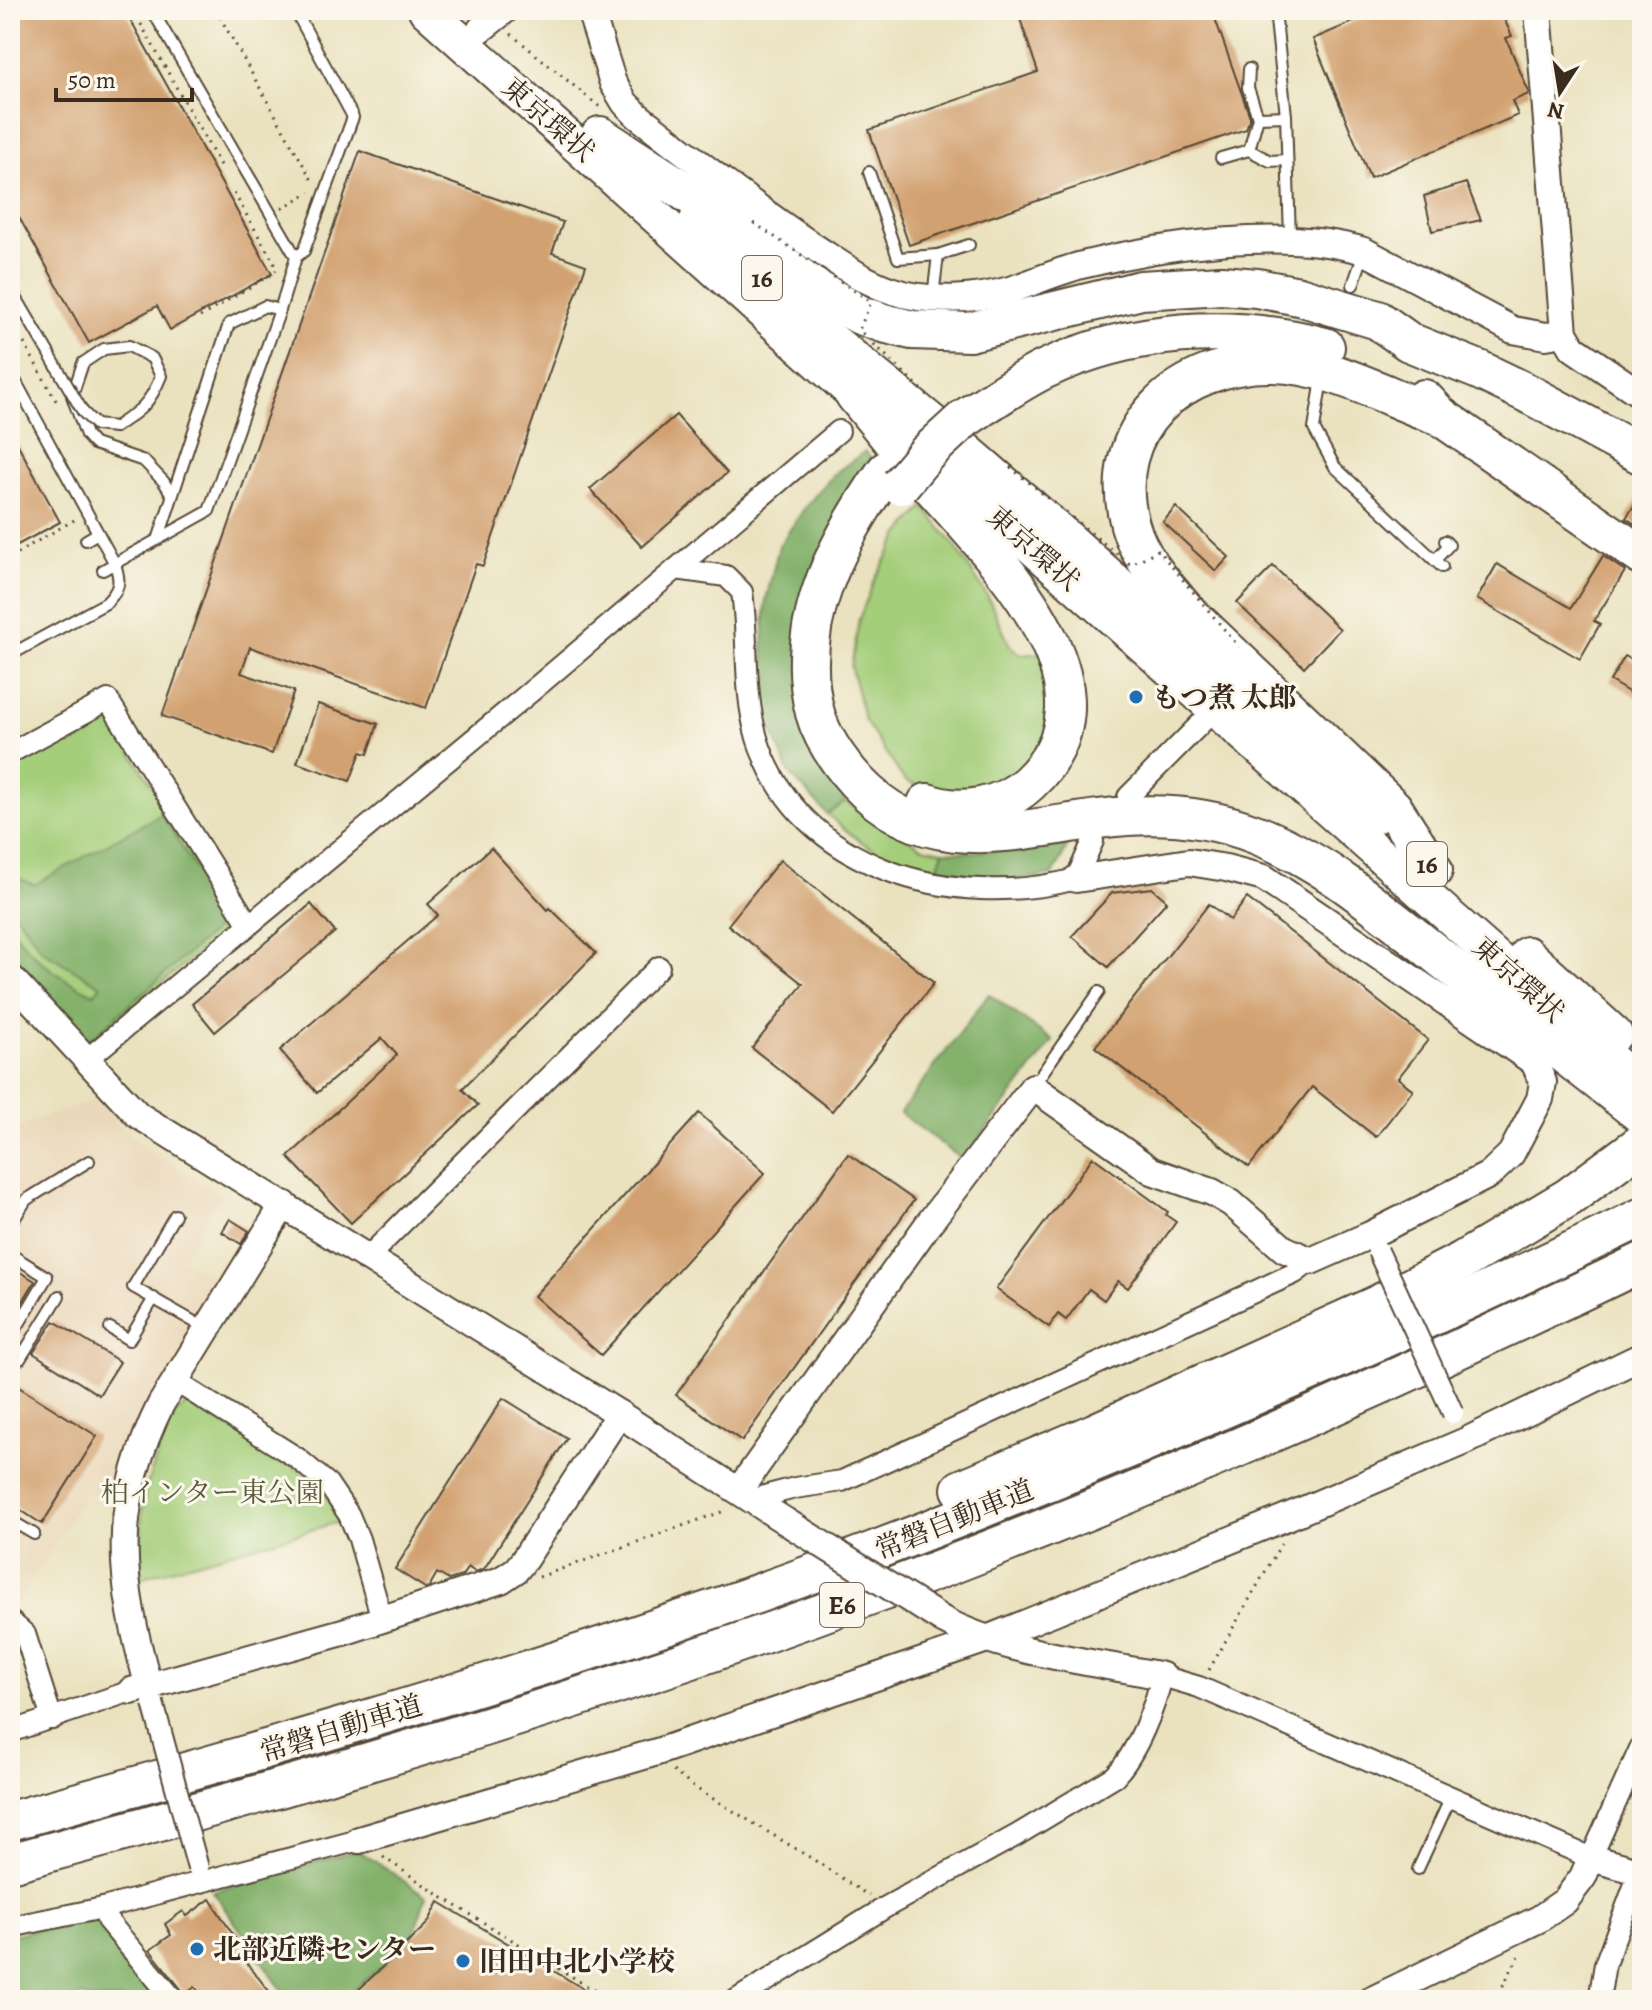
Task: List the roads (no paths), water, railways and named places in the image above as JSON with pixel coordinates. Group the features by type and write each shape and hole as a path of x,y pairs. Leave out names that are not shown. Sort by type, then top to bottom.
{"highway":[{"name":"東京環状","path":"426,10 855,395 1433,870 1642,1058"},
{"name":"東京環状","path":"482,16 600,136 833,341 1070,540 1225,699 1642,1087"},
{"path":"600,136 701,202 814,288 860,315 883,323 912,330 969,332 1141,290 1222,285 1299,296 1378,320 1409,342 1527,393 1642,455"},
{"path":"1409,342 1367,338 1254,314 1170,315 1128,321 1053,345 1021,360 949,409 927,453 893,478 848,529 817,606 809,651 811,694 816,718 838,760 870,796 914,822 938,830 1001,834 1125,816 1190,816 1228,824 1278,843 1342,881 1642,1115"},
{"path":"949,409 1018,384 1073,357 1137,339 1206,331 1268,335 1343,352 1405,380 1440,416 1642,556"},
{"path":"1433,870 1393,808 1186,611 1159,580 1130,528 1125,504 1125,477 1130,453 1140,430 1154,410 1172,391 1220,368 1246,364 1301,365 1328,372 1440,416"},
{"path":"855,395 972,530 1031,606 1051,644 1063,683 1065,707 1061,730 1042,769 1027,785 1002,801 981,808 936,806 911,797 872,770 844,731 835,710 828,663 836,607 846,578 893,478"},
{"path":"684,1620 875,1525 1094,1433 1377,1305 1462,1261 1569,1197 1642,1143"},
{"name":"常磐自動車道","path":"10,1821 398,1711 684,1620 882,1548 1286,1384 1470,1301 1642,1217"},
{"name":"常磐自動車道","path":"10,1863 435,1744 691,1660 913,1579 1310,1418 1485,1339 1642,1262"}],"street":[{"path":"590,10 613,83 625,103 638,116 775,220 846,268 892,291 933,297 985,295 1010,290 1078,266 1168,247 1290,240 1342,244 1364,251 1513,330 1546,336 1564,333"},
{"path":"1538,10 1564,333 1573,348 1642,395"},
{"path":"86,1060 839,431"},
{"path":"676,569 726,576 742,592 749,706 758,740 788,800 832,842 860,859 896,875 931,884 1011,890 1047,887 1076,879 1189,862 1264,878 1534,1062 1543,1082 1540,1099 1511,1154 1489,1175 1374,1243 1311,1261 1295,1273 842,1481 741,1499"},
{"path":"1128,797 1225,699"},
{"path":"10,753 108,700 249,925"},
{"path":"1076,879 1093,841"},
{"path":"367,1258 659,967"},
{"path":"10,977 138,1115 619,1414 741,1499 785,1521 964,1632 1199,1687 1591,1858 1641,1872 1605,1964 1599,2000"},
{"path":"741,1499 954,1188 1033,1087 1152,1171 1212,1192 1231,1203 1284,1249 1311,1261"},
{"path":"200,1874 144,1693 128,1606 125,1530 128,1498 151,1426 175,1381 284,1204"},
{"path":"1374,1243 1466,1441"},
{"path":"10,1927 103,1908 200,1874 359,1840 657,1752 987,1639 1466,1441 1642,1356"},
{"path":"175,1381 297,1458 328,1484 349,1515 359,1539 382,1619"},
{"path":"10,1732 501,1580 524,1560 619,1414"},
{"path":"1056,1611 1054,1639 1063,1657"},
{"path":"10,1621 25,1634 52,1719"},
{"path":"736,2000 886,1907 1017,1835 1115,1776 1124,1767 1158,1696 1162,1676"},
{"path":"1372,2000 1539,1919 1565,1901 1583,1877 1642,1744"},
{"path":"103,1908 107,1920 174,2000"}],"lane":[{"path":"152,10 296,257"},
{"path":"103,570 209,511 296,257 304,251 353,117 295,10"},
{"path":"1275,10 1286,116 1290,240"},
{"path":"1249,69 1248,88 1258,117 1249,150"},
{"path":"1258,117 1286,116"},
{"path":"1221,158 1249,150 1270,161 1287,160"},
{"path":"869,172 898,258 938,255 969,245"},
{"path":"1353,285 1364,251"},
{"path":"933,297 938,255"},
{"path":"10,287 83,412 96,425 115,427 153,397 161,376 152,358 129,346 104,349 83,363 72,396 86,435 94,444 144,461 172,495"},
{"path":"159,537 229,324 265,306 280,310"},
{"path":"10,371 115,564 121,581 117,592 106,603 12,650"},
{"path":"1321,385 1314,429 1335,467 1439,564 1449,545 1445,541"},
{"path":"86,540 98,533"},
{"path":"1033,1087 1099,992"},
{"path":"16,1216 26,1200 89,1161"},
{"path":"175,1215 133,1287 207,1329"},
{"path":"10,1254 47,1277 10,1339"},
{"path":"20,1359 59,1296"},
{"path":"110,1328 129,1340 154,1298"},
{"path":"10,1520 34,1534"},
{"path":"1418,1869 1451,1797"}],"place":[{"name":"もつ煮 太郎","path":"1136,697"},
{"name":"北部近隣センター","path":"197,1949"},
{"name":"旧田中北小学校","path":"463,1961"}],"park label":[{"name":"柏インター東公園","path":"212,1492"}]}
